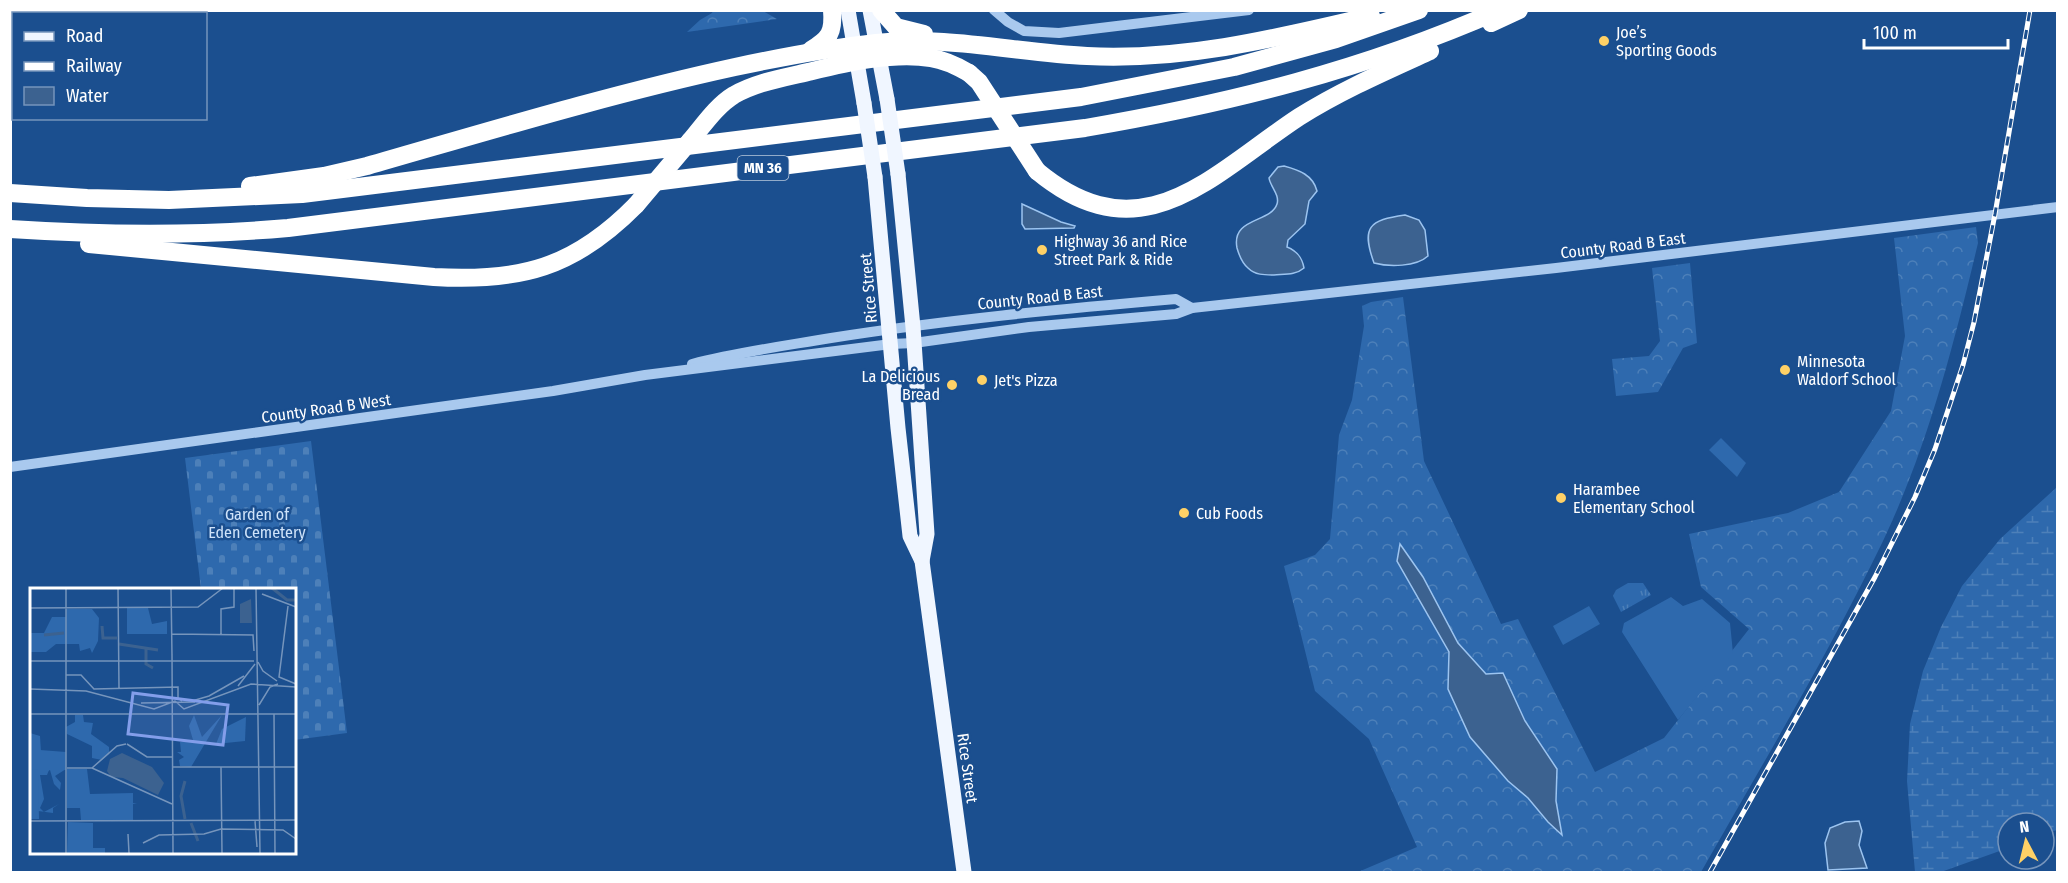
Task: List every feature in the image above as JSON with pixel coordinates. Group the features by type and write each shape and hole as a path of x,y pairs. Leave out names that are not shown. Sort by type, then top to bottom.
{"highway":[{"path":"809,52 826,41 831,30 832,10"},
{"path":"881,10 896,27 988,46"},
{"path":"87,198 202,191 324,176 675,80 809,52 878,51 910,41 1084,56 1172,54 1266,40 1393,10"},
{"name":"MN 36","path":"10,194 169,200 302,194 1081,96 1234,67 1336,39 1419,10"},
{"name":"MN 36","path":"10,231 174,234 288,228 1085,128 1187,110 1272,90 1441,36 1500,10"},
{"path":"878,51 945,61 969,73 979,82 1037,171 1056,187 1073,197 1092,205 1114,209 1158,205 1179,197 1213,178 1298,118 1332,98 1519,10"},
{"path":"10,231 62,242 434,277 485,278 525,272 569,257 604,234 636,205 721,105 733,96 770,80 855,53"}],"main road":[{"name":"Rice Street","path":"848,10 875,177 910,536 922,561 964,873"},
{"name":"Rice Street","path":"870,10 898,174 913,327 927,534 922,561"}],"street":[{"path":"994,10 1008,22 1024,31 1059,33 1249,10"},
{"name":"County Road B East","path":"914,343 1029,327 1176,314 1192,308 1556,268 2058,207"},
{"name":"County Road B East","path":"890,336 913,327 1055,310 1176,299 1192,308"},
{"name":"County Road B West","path":"10,467 553,392 645,375 736,353 890,336 914,343"}],"green space":[{"path":"713,11 763,11 777,19 687,32"},
{"path":"1976,227 1978,243 1927,432 1899,505 1862,583 1795,708 1701,872 1358,872 1417,847 1369,739 1315,691 1284,566 1315,555 1330,539 1339,435 1352,400 1364,326 1362,306 1371,302 1403,297 1424,461 1501,624 1518,619 1595,772 1664,738 1749,629 1701,587 1689,534 1788,513 1839,492 1891,411 1905,336 1894,238","holes":["1397,561 1423,577 1458,643 1486,674 1503,673 1525,721 1557,769 1556,801 1562,834 1548,822 1528,798 1508,781 1448,689 1449,652"]},
{"path":"1690,263 1697,343 1683,348 1658,392 1616,396 1612,359 1649,356 1660,341 1652,268"},
{"path":"1721,438 1746,463 1737,477 1709,450"},
{"name":"Garden of Eden Cemetery","path":"311,441 347,733 296,740 296,588 201,588 185,458"},
{"path":"2057,487 2057,830 2056,811 1996,811 1996,852 1941,872 1915,872 1907,781 1910,724 1923,671 1941,627 1962,586 2000,539"},
{"path":"1628,583 1643,583 1651,595 1621,612 1613,596 1616,590"},
{"path":"1671,597 1683,606 1702,599 1730,623 1733,653 1678,720 1622,632 1624,623"},
{"path":"1589,606 1600,624 1563,645 1553,626"}],"water":[{"path":"1284,166 1300,171 1309,177 1317,191 1309,201 1305,224 1288,240 1287,247 1294,250 1304,268 1290,274 1260,274 1251,270 1242,261 1237,248 1237,238 1245,225 1267,215 1277,204 1277,197 1269,178 1278,167"},
{"path":"1022,204 1075,226 1074,228 1025,229 1022,224"},
{"path":"1405,215 1419,220 1425,230 1428,256 1423,260 1402,265 1374,263 1368,241 1371,227 1383,220"},
{"path":"1400,544 1423,577 1458,643 1486,674 1503,673 1525,721 1557,769 1556,801 1562,835 1528,798 1508,781 1470,737 1448,689 1449,652 1397,561"},
{"path":"1859,821 1862,831 1859,845 1867,868 1828,870 1825,843 1830,828 1845,822"}],"railway":[{"path":"1710,872 1875,577 1915,497 1935,449 1963,365 1974,322 2030,10"}],"place":[{"name":"Joe’s Sporting Goods","path":"1604,41"},
{"name":"Highway 36 and Rice Street Park & Ride","path":"1042,250"},
{"name":"Minnesota Waldorf School","path":"1785,370"},
{"name":"Jet's Pizza","path":"982,380"},
{"name":"La Delicious Bread","path":"952,385"},
{"name":"Harambee Elementary School","path":"1561,498"},
{"name":"Cub Foods","path":"1184,513"}]}
